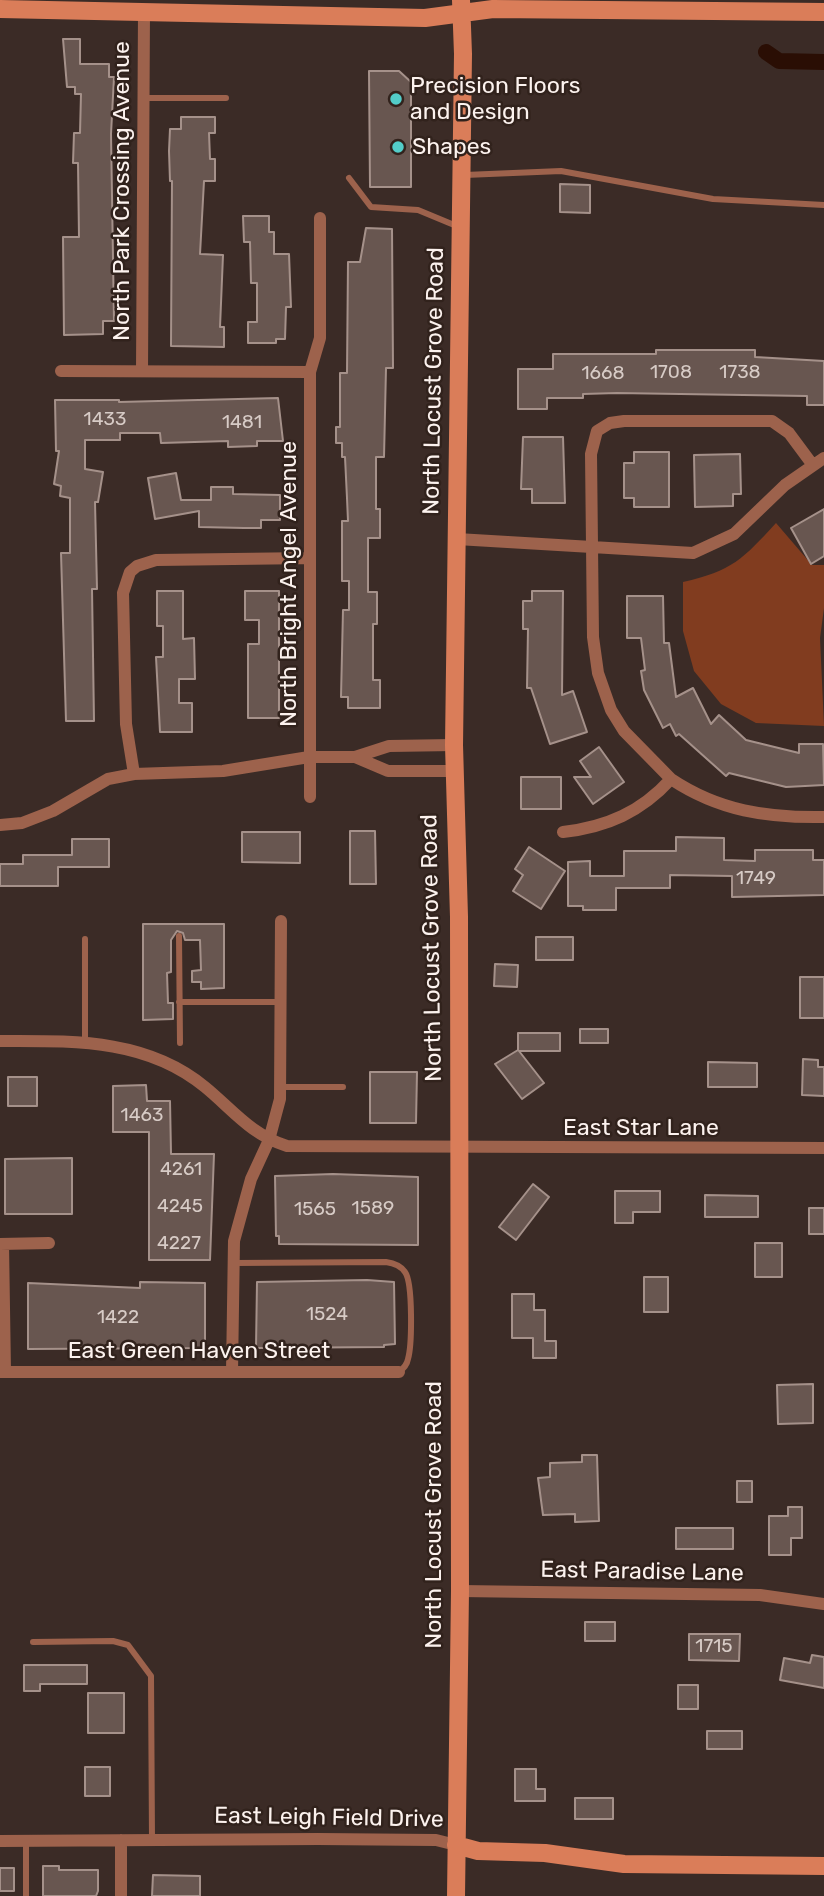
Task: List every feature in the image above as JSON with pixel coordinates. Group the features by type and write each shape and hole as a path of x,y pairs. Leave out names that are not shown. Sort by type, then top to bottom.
{"main road":[{"path":"0,9 425,18 461,7 803,6 824,12"},
{"name":"North Locust Grove Road","path":"456,1896 460,1591 459,917 453,745 462,175 461,7"},
{"name":"East Leigh Field Drive","path":"456,1845 478,1852 545,1853 624,1864 824,1866"}],"street":[{"name":"North Park Crossing Avenue","path":"142,371 144,12"},
{"name":"North Bright Angel Avenue","path":"310,797 310,372 320,338 320,218"},
{"path":"61,371 310,372"},
{"path":"457,539 593,548 693,553 734,534 785,485 818,461 789,433 769,420 624,421 610,423 597,431 591,454 593,548 593,637 602,687 624,731 671,779 707,800 734,811 783,817 824,817"},
{"path":"134,774 125,701 123,593 130,572 137,566 156,560 310,558"},
{"path":"0,825 22,822 42,815 108,779 134,774 223,771 309,757 355,757 389,746 453,745"},
{"path":"355,757 388,771 454,771"},
{"path":"564,832 588,829 621,817 656,796 671,779"},
{"path":"232,1372 234,1241 244,1201 269,1140 280,1087 281,921"},
{"path":"0,1041 85,1041 119,1046 176,1067 205,1086 240,1121 269,1140"},
{"name":"East Star Lane","path":"269,1140 308,1148 824,1149"},
{"path":"2,1372 2,1244 49,1243"},
{"name":"East Green Haven Street","path":"2,1372 399,1371"},
{"name":"East Paradise Lane","path":"460,1591 760,1595 824,1604"},
{"path":"121,1840 121,1896"},
{"name":"East Leigh Field Drive","path":"0,1841 436,1840 456,1845"}],"lane":[{"path":"144,99 226,98"},
{"path":"462,175 561,171 713,199 824,205"},
{"path":"349,178 371,207 418,210 461,228"},
{"path":"179,936 180,1043"},
{"path":"85,939 85,1041"},
{"path":"179,1002 281,1002"},
{"path":"280,1087 343,1087"},
{"path":"232,1263 386,1262 398,1266 406,1274 410,1287 409,1356 405,1367 399,1371"},
{"path":"33,1642 113,1641 128,1645 151,1675 152,1840"},
{"path":"26,1841 26,1896"}],"shaded area":[{"path":"776,523 812,565 824,565 824,608 820,638 824,726 756,723 721,704 694,671 683,631 683,582 714,573 736,562"}],"building":[{"path":"63,39 80,39 80,64 109,64 109,77 114,77 111,134 114,321 103,321 103,334 64,335 63,237 79,237 78,163 73,163 74,133 80,133 81,94 75,94 75,87 67,87"},
{"path":"369,71 399,71 411,82 411,187 370,187"},
{"path":"181,117 215,117 215,133 209,133 210,159 215,159 215,181 204,181 200,254 223,255 220,327 224,327 224,347 171,346 172,181 169,151 170,129 181,129"},
{"path":"560,184 590,185 590,213 560,212"},
{"path":"243,216 269,216 269,232 274,232 274,254 289,254 291,307 286,307 285,339 276,339 276,343 248,343 248,322 257,322 257,283 251,283 250,242 244,242"},
{"path":"366,228 392,229 393,368 386,368 384,457 376,457 376,509 380,509 380,538 368,538 368,592 377,592 377,624 373,624 373,680 380,680 380,708 348,708 348,697 341,697 343,610 349,610 349,581 342,581 342,521 348,521 345,457 342,457 342,443 336,443 336,427 340,427 340,373 347,373 348,262 360,262"},
{"path":"656,350 755,350 755,357 824,361 824,405 807,405 807,396 617,393 583,394 583,398 547,398 547,409 518,409 518,369 553,369 553,354 656,354"},
{"path":"278,398 283,441 257,441 257,446 228,447 228,441 161,443 160,433 120,433 120,440 85,440 85,469 103,472 98,502 95,502 97,589 92,589 94,721 66,721 61,553 70,553 70,498 60,496 61,486 54,484 59,451 56,451 55,400 119,402"},
{"path":"523,437 563,437 565,503 532,503 532,489 521,489"},
{"path":"634,452 669,452 669,507 634,507 634,498 624,498 624,463 634,463"},
{"path":"740,454 741,494 733,494 733,506 695,507 694,455"},
{"path":"176,473 181,500 211,500 211,487 233,487 233,494 280,495 280,520 261,520 261,528 199,527 199,511 155,519 148,478"},
{"path":"824,509 824,556 811,564 791,528"},
{"path":"157,591 183,591 183,639 194,638 195,679 179,679 179,703 192,703 192,732 160,732 156,657 163,657 163,626 157,626"},
{"path":"245,591 279,591 279,718 248,718 248,644 259,644 259,620 245,620"},
{"path":"532,591 563,591 562,695 573,691 587,732 550,744 531,688 527,688 528,629 523,629 523,601 532,601"},
{"path":"627,596 663,596 664,643 669,643 676,697 693,688 711,724 719,715 746,740 799,753 799,744 823,744 824,785 786,787 729,773 726,776 679,734 676,736 670,724 663,728 644,690 641,671 645,670 641,638 627,638"},
{"path":"599,747 624,782 593,804 574,777 591,777 580,761"},
{"path":"521,777 561,777 561,809 521,809"},
{"path":"350,831 375,831 376,884 350,884"},
{"path":"242,832 300,832 300,863 242,862"},
{"path":"676,837 724,838 724,860 755,861 755,850 813,850 813,860 824,860 824,895 732,897 732,876 670,875 670,888 616,888 616,910 583,910 583,906 568,906 568,862 590,861 590,876 624,876 624,851 676,851"},
{"path":"72,839 109,839 109,867 58,867 58,886 0,886 0,864 23,864 23,855 72,855"},
{"path":"529,847 565,871 541,909 513,891 523,875 515,869"},
{"path":"143,924 224,924 224,988 201,989 201,982 192,982 192,971 201,970 200,940 185,940 183,933 177,931 171,940 171,972 167,973 168,1003 173,1003 173,1019 143,1020"},
{"path":"536,937 573,937 573,960 536,960"},
{"path":"495,964 518,965 517,987 494,986"},
{"path":"800,977 824,977 824,1018 800,1018"},
{"path":"580,1029 608,1029 608,1043 580,1043"},
{"path":"518,1033 560,1033 560,1051 519,1051 544,1083 522,1099 495,1064 518,1050"},
{"path":"803,1059 818,1060 818,1067 824,1067 824,1096 802,1095"},
{"path":"708,1062 757,1063 757,1087 708,1087"},
{"path":"370,1072 417,1072 416,1123 370,1123"},
{"path":"8,1077 37,1077 37,1106 8,1106"},
{"path":"146,1085 147,1101 170,1101 171,1154 214,1154 210,1260 149,1260 149,1132 113,1132 113,1086"},
{"path":"72,1158 72,1214 5,1214 5,1159"},
{"path":"333,1174 418,1177 418,1245 279,1244 279,1236 276,1236 275,1176"},
{"path":"533,1184 549,1197 516,1240 499,1227"},
{"path":"615,1191 660,1191 660,1212 633,1212 633,1223 615,1223"},
{"path":"705,1195 758,1196 758,1217 705,1217"},
{"path":"809,1208 824,1208 824,1234 809,1234"},
{"path":"755,1243 782,1243 782,1277 755,1277"},
{"path":"644,1277 668,1277 668,1312 644,1312"},
{"path":"140,1282 205,1283 205,1348 28,1349 28,1283 140,1288"},
{"path":"257,1282 394,1282 395,1344 384,1347 256,1348"},
{"path":"512,1294 534,1294 534,1310 545,1310 545,1341 556,1341 556,1358 533,1358 533,1338 512,1338"},
{"path":"813,1384 813,1423 778,1424 777,1385"},
{"path":"582,1455 597,1455 599,1521 575,1522 575,1514 543,1515 538,1478 550,1477 550,1463 582,1462"},
{"path":"737,1481 752,1481 752,1502 737,1502"},
{"path":"788,1507 802,1507 802,1538 791,1538 791,1555 769,1555 769,1516 788,1516"},
{"path":"676,1528 733,1528 733,1549 676,1549"},
{"path":"585,1622 615,1622 615,1641 585,1641"},
{"path":"689,1634 740,1634 739,1661 689,1660"},
{"path":"812,1655 824,1657 824,1688 780,1680 784,1658 810,1663"},
{"path":"24,1665 87,1665 87,1684 40,1684 40,1691 24,1691"},
{"path":"678,1685 698,1685 698,1709 678,1709"},
{"path":"88,1693 124,1693 124,1733 88,1733"},
{"path":"707,1731 742,1731 742,1749 707,1749"},
{"path":"85,1767 110,1767 110,1796 85,1796"},
{"path":"515,1769 536,1769 536,1789 545,1789 545,1801 515,1801"},
{"path":"575,1798 613,1798 613,1819 575,1819"},
{"path":"43,1866 59,1866 59,1870 98,1870 96,1896 43,1896"},
{"path":"0,1868 14,1868 14,1891 0,1891"},
{"path":"153,1875 200,1876 200,1896 152,1896"}],"waterway":[{"path":"766,52 779,61 824,62"}],"place":[{"name":"Precision Floors and Design","path":"396,99"},
{"name":"Shapes","path":"398,147"}]}
